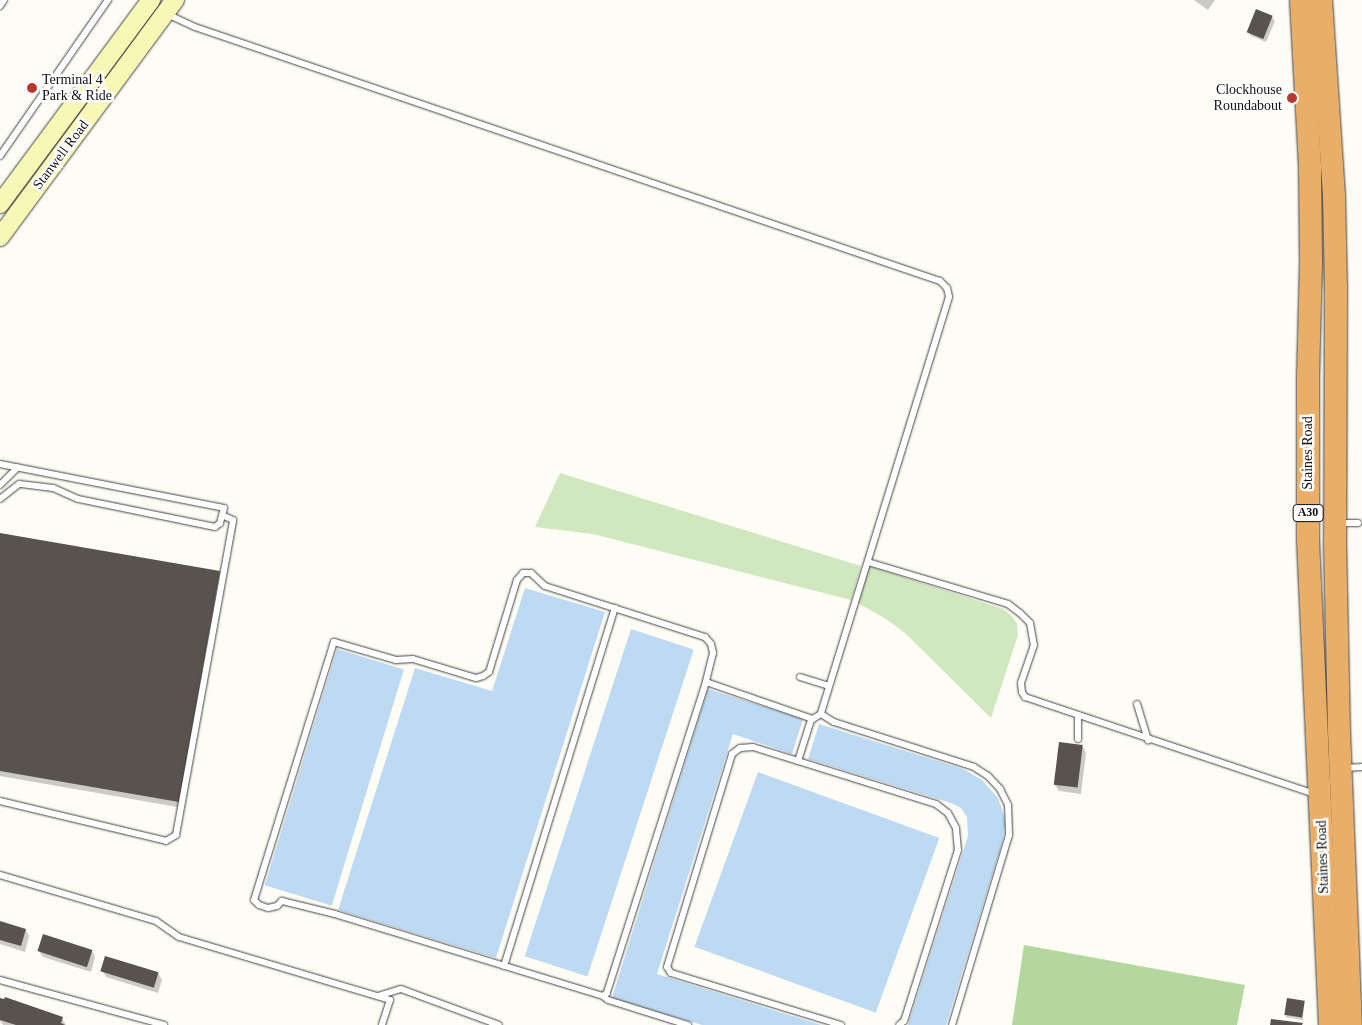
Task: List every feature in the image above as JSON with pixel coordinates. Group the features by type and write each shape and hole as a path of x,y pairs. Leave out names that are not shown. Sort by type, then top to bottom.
{"highway":[{"name":"Staines Road","path":"1300,0 1310,167 1311,263 1308,374 1308,540 1330,1025"},
{"name":"Staines Road","path":"1321,0 1334,195 1336,287 1335,523 1351,768 1351,1025"}],"street":[{"name":"Stanwell Road","path":"0,204 151,0"},
{"name":"Stanwell Road","path":"0,237 170,7"}],"lane":[{"path":"0,6 4,0"},
{"path":"0,156 108,0"},
{"path":"170,7 204,31 940,281 947,288 949,297 821,714 813,719 798,761"},
{"path":"0,464 224,508 220,523 215,526 78,499 53,488 19,484 0,500"},
{"path":"0,485 18,467"},
{"path":"0,801 166,840 176,835 233,520 222,515"},
{"path":"1335,523 1358,523"},
{"path":"868,562 1008,604 1020,613 1030,623 1034,646 1021,683 1022,692 1025,697 1148,740 1321,796"},
{"path":"603,996 607,993 706,682 713,653 711,644 705,637 544,586 531,573 523,573 517,580 489,672 476,678 413,659 396,660 334,642 254,894 254,900 259,905 268,908 277,906 282,901 336,914 603,996 608,1000 688,1025"},
{"path":"504,966 615,608"},
{"path":"800,678 829,686"},
{"path":"706,682 813,719"},
{"path":"1137,704 1148,740"},
{"path":"821,714 834,722 974,767 988,776 1000,789 1008,805 1009,835 952,1025"},
{"path":"1078,715 1078,739"},
{"path":"841,1025 671,972 667,967 732,754 740,748 753,747 936,804 948,813 956,828 958,850 904,1021 899,1025"},
{"path":"0,875 156,921 179,937 390,1000 382,1025"},
{"path":"0,980 164,1025"},
{"path":"378,997 401,989 499,1025"}],"green space":[{"path":"560,473 861,566 851,600 593,534 535,527"},
{"path":"869,566 1003,609 1012,616 1017,624 1018,635 991,718 905,633 886,619 858,603"},
{"path":"1024,945 1245,985 1237,1025 1012,1025"}],"water":[{"path":"525,588 605,612 496,958 338,910 415,668 492,691"},
{"path":"631,629 694,649 587,977 525,956"},
{"path":"337,649 404,669 332,906 265,885"},
{"path":"708,689 803,719 792,754 733,734 657,974 821,1025 702,1025 612,998"},
{"path":"819,724 963,769 982,780 998,798 1006,822 1002,843 946,1025 908,1025 968,836 967,817 961,808 951,803 808,759"},
{"path":"758,772 939,838 876,1013 694,947"}],"building":[{"path":"1256,9 1273,16 1263,39 1247,32"},
{"path":"0,533 220,571 179,802 0,771"},
{"path":"1059,742 1083,745 1078,788 1054,785"},
{"path":"0,921 26,929 21,946 0,940"},
{"path":"43,934 92,950 87,967 37,951"},
{"path":"105,956 159,972 154,988 100,971"},
{"path":"5,997 63,1017 61,1023 65,1025 16,1025 0,1020 0,998 4,999"},
{"path":"1287,998 1305,1001 1302,1018 1284,1015"},
{"path":"1271,1019 1303,1023 1302,1025 1270,1025"}],"place":[{"name":"Terminal 4 Park & Ride","path":"32,88"},
{"name":"Clockhouse Roundabout","path":"1292,98"}]}
